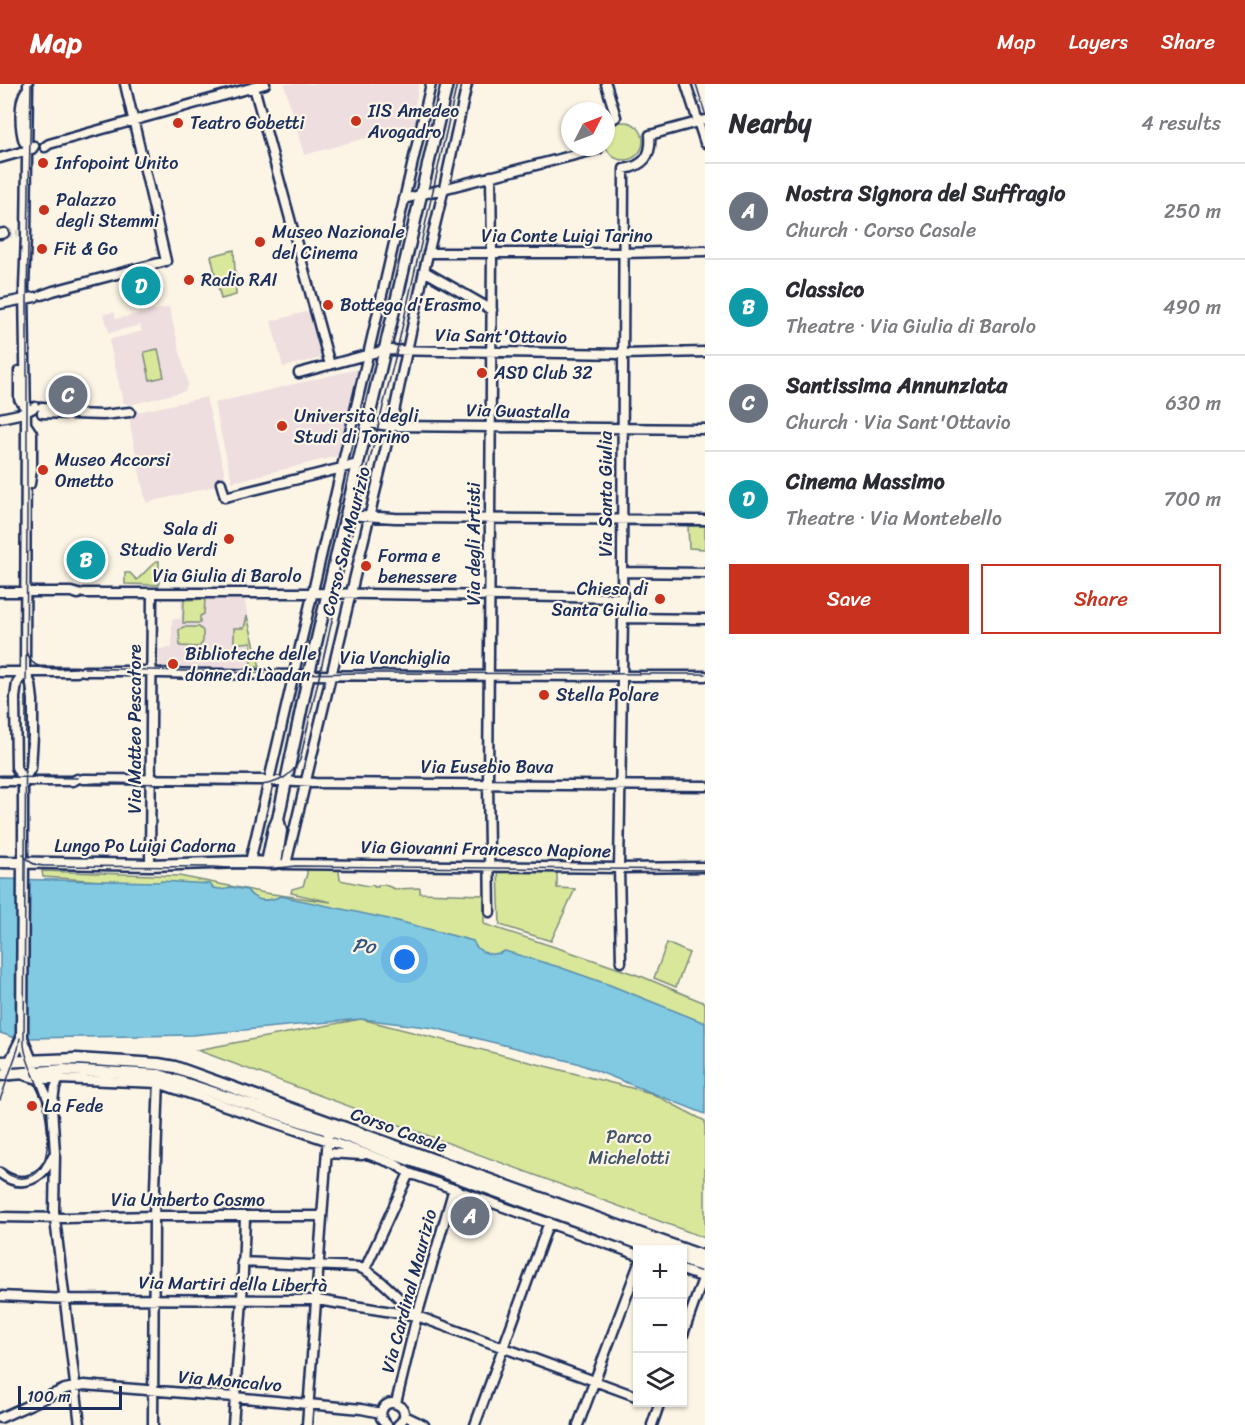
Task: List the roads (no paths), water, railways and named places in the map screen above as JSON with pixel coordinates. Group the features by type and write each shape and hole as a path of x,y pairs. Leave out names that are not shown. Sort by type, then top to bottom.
{"main road":[{"name":"Corso San Maurizio","path":"276,863 274,828 287,781 309,675 447,84"},
{"name":"Lungo Po Luigi Cadorna","path":"0,862 150,865 276,863"},
{"path":"23,862 22,1038 37,1075"},
{"path":"2,1078 5,1062 22,1038"},
{"name":"Corso Casale","path":"5,1062 76,1059 175,1067 328,1131 643,1245"},
{"name":"Corso Casale","path":"2,1078 18,1074 61,1074 81,1071 158,1079 328,1131 705,1257"},
{"path":"687,1262 705,1274"}],"street":[{"path":"0,304 39,296 166,261 125,84"},
{"path":"46,145 266,84"},
{"name":"Corso San Maurizio","path":"250,862 431,84"},
{"name":"Corso San Maurizio","path":"276,863 307,782 391,426 467,84"},
{"path":"606,84 611,102"},
{"path":"686,84 702,121 705,143"},
{"path":"28,87 30,149 26,213 22,234 25,348 20,359 19,399 34,410"},
{"path":"254,87 330,365"},
{"name":"Via Santa Giulia","path":"621,962 619,868 623,618 624,170 633,168 646,158 650,151 650,135 702,121"},
{"path":"0,158 30,149"},
{"path":"404,199 567,156"},
{"name":"Via degli Artisti","path":"490,912 488,784 492,352 491,176"},
{"name":"Via Conte Luigi Tarino","path":"428,253 705,251"},
{"path":"424,271 492,310"},
{"name":"Via Sant'Ottavio","path":"299,373 385,350 623,354 705,352"},
{"path":"23,862 24,781 31,768 33,736 31,684 25,672 25,518 26,495 32,470 32,433 26,424 34,410"},
{"path":"0,418 34,410 130,412"},
{"name":"Via Guastalla","path":"367,423 391,426 705,429"},
{"path":"221,483 225,496 358,464"},
{"path":"346,515 705,520"},
{"path":"622,572 705,573"},
{"name":"Via Giulia di Barolo","path":"0,592 351,593 622,598"},
{"name":"Via Matteo Pescatore","path":"150,865 152,593"},
{"path":"623,618 705,619"},
{"name":"Via Vanchiglia","path":"0,672 145,671 294,675 705,676"},
{"path":"24,781 16,767 15,756 17,683 25,672"},
{"name":"Via Eusebio Bava","path":"0,781 287,781 705,786"},
{"name":"Via Giovanni Francesco Napione","path":"276,863 619,868 705,867"},
{"path":"61,1074 55,1088 52,1107 55,1218 80,1425"},
{"name":"Corso Casale","path":"61,1074 158,1079"},
{"path":"37,1075 52,1107"},
{"path":"153,1425 154,1216 158,1079"},
{"path":"307,1425 328,1131"},
{"name":"Corso Casale","path":"328,1131 370,1155 395,1164 409,1173 633,1253"},
{"path":"0,1173 15,1181 32,1179 44,1172 55,1153"},
{"path":"364,1269 409,1173 392,1153"},
{"name":"Corso Casale","path":"327,1154 370,1155"},
{"name":"Via Cardinal Maurizio","path":"396,1403 417,1316 454,1188"},
{"path":"233,1425 242,1300 245,1216"},
{"name":"Via Umberto Cosmo","path":"0,1217 321,1216"},
{"path":"476,1425 549,1222"},
{"path":"242,1262 358,1267 373,1275 417,1316"},
{"path":"687,1271 705,1274 687,1323"},
{"path":"578,1425 633,1279"},
{"name":"Via Martiri della Libertà","path":"0,1296 317,1300 417,1316 633,1395"},
{"path":"0,1418 75,1386"},
{"name":"Via Moncalvo","path":"75,1386 234,1397 361,1409 381,1413"},
{"path":"387,1425 383,1422 381,1413 383,1407 390,1403 396,1403 403,1408 404,1420 398,1425"},
{"path":"652,1425 657,1407"},
{"path":"405,1416 424,1425"}],"water":[{"name":"Po","path":"0,879 161,881 210,884 213,888 222,889 231,887 247,890 254,897 262,900 281,896 398,921 473,941 479,949 487,953 496,954 505,951 559,967 705,1023 705,1114 577,1063 434,1028 361,1019 192,1035 15,1038 0,1033"}],"tunnel":[{"path":"4,233 18,234"}],"tram line":[{"path":"0,1167 17,1178 34,1175 46,1157 47,1144 42,1097 24,1045 27,298 31,84"},
{"path":"83,784 261,785 284,778 300,760 457,84"},
{"path":"696,84 705,113"},
{"path":"26,651 29,659 40,667 77,668"},
{"path":"84,668 287,674 705,674"},
{"path":"0,777 78,778"},
{"path":"23,854 32,863 44,866 705,870"},
{"path":"0,1100 20,1038"}],"place":[{"name":"IIS Amedeo Avogadro","path":"356,121"},
{"name":"Teatro Gobetti","path":"178,123"},
{"name":"Infopoint Unito","path":"43,163"},
{"name":"Palazzo degli Stemmi","path":"44,210"},
{"name":"Museo Nazionale del Cinema","path":"260,242"},
{"name":"Fit & Go","path":"42,249"},
{"name":"Radio RAI","path":"189,280"},
{"name":"Cinema Massimo","path":"141,286"},
{"name":"Bottega d'Erasmo","path":"328,305"},
{"name":"ASD Club 32","path":"482,373"},
{"name":"Santissima Annunziata","path":"68,395"},
{"name":"Università degli Studi di Torino","path":"282,426"},
{"name":"Museo Accorsi Ometto","path":"43,470"},
{"name":"Sala di Studio Verdi","path":"229,539"},
{"name":"Classico","path":"86,560"},
{"name":"Forma e benessere","path":"366,566"},
{"name":"Chiesa di Santa Giulia","path":"660,599"},
{"name":"Biblioteche delle donne di Làadan","path":"173,664"},
{"name":"Stella Polare","path":"544,695"},
{"name":"La Fede","path":"32,1106"},
{"name":"Nostra Signora del Suffragio","path":"470,1216"}],"park label":[{"name":"Parco Michelotti","path":"629,1147"}]}
